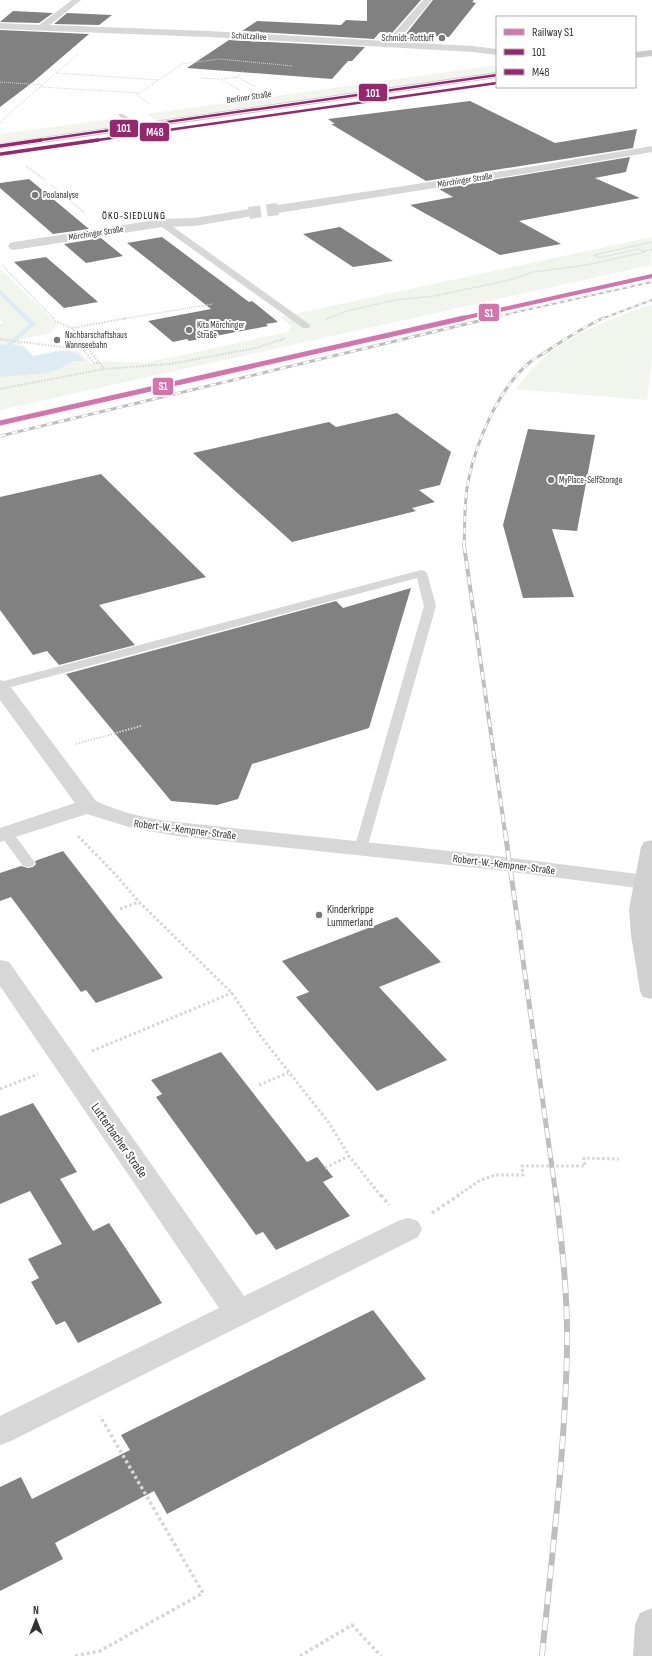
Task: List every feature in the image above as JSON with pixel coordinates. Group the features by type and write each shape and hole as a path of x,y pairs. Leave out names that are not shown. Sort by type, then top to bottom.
{"main road":[{"path":"636,56 652,53"},
{"name":"Berliner Straße","path":"0,146 496,75"},
{"path":"118,115 134,113"},
{"path":"652,847 641,909 652,992"},
{"path":"650,1656 652,1625"}],"street":[{"path":"42,27 76,0"},
{"path":"390,44 428,0"},
{"name":"Schützallee","path":"0,26 208,34 473,49 496,52"},
{"name":"Mörchinger Straße","path":"278,209 527,171 652,149"},
{"name":"Mörchinger Straße","path":"14,246 162,223 195,222 249,213"},
{"path":"0,686 50,752 88,806 3,834"},
{"name":"Robert-W.-Kempner-Straße","path":"88,806 132,823 497,863 646,882"},
{"name":"Lutterbacher Straße","path":"0,968 239,1313"},
{"path":"0,1431 408,1229"}],"lane":[{"path":"118,115 138,126"},
{"path":"162,223 306,326"},
{"path":"0,686 421,573 430,606 361,849"},
{"path":"3,834 28,863"}],"path":[{"path":"3,125 0,122 79,53"},
{"path":"40,87 139,93 182,64 219,59 293,66"},
{"path":"201,78 221,79 237,77 243,72"},
{"path":"56,73 159,80"},
{"path":"237,77 260,89"},
{"path":"221,79 242,92"},
{"path":"0,82 42,85"},
{"path":"139,93 137,95 151,104"},
{"path":"26,166 45,180"},
{"path":"51,185 108,231"},
{"path":"605,262 646,252 638,249 599,258 594,255 652,242"},
{"path":"642,251 652,249"},
{"path":"0,264 55,321 72,328 213,304"},
{"path":"72,328 80,341 104,369"},
{"path":"0,339 84,350"},
{"path":"80,341 77,342 94,363 100,363"},
{"path":"50,752 141,726"},
{"path":"58,816 115,874 139,902 189,951 206,965 232,993 259,1034 288,1073 329,1123 349,1156 408,1229 479,1181 495,1175 523,1175 522,1166 585,1166 584,1158 619,1159"},
{"path":"120,909 139,902"},
{"path":"0,1089 232,993"},
{"path":"259,1085 288,1073"},
{"path":"325,1168 349,1156"},
{"path":"75,1656 100,1652 203,1593 84,1390"},
{"path":"300,1656 352,1625 381,1656"}],"shaded area":[{"path":"496,65 496,73 158,121 147,114"},
{"path":"111,119 123,125 0,143 0,134"},
{"path":"652,237 651,265 0,410 0,324 3,323 0,320 0,269 58,325 51,330 53,332 18,340 33,356 68,349 78,351 92,364 107,361 145,363 288,332 292,326 280,317"},
{"path":"652,305 652,359 647,400 516,389 533,368 561,345 606,321"},
{"path":"10,344 24,347 33,356 68,351 80,356 85,361 73,361 59,369 46,373 0,377 0,345"}],"building":[{"path":"367,0 421,0 392,33 380,32 374,39 242,31 257,21 341,25 346,20 367,21"},
{"path":"433,0 474,0 472,2 476,3 449,37 406,34"},
{"path":"13,11 53,13 39,23 0,22"},
{"path":"67,13 112,15 99,25 54,24"},
{"path":"0,30 89,34 33,82 0,107"},
{"path":"229,40 365,47 352,61 348,61 332,79 187,68"},
{"path":"470,101 555,143 637,129 633,148 426,181 331,124 335,124 328,119"},
{"path":"630,157 626,172 595,178 640,198 519,221 561,244 500,255 410,205 453,197 439,189"},
{"path":"29,179 89,229 53,234 0,188 0,183"},
{"path":"340,227 393,261 353,267 303,234"},
{"path":"162,237 249,302 252,301 278,322 266,324 268,326 189,341 187,339 173,342 148,321 211,309 127,243"},
{"path":"101,238 123,256 86,263 64,244"},
{"path":"46,257 98,302 64,308 14,262"},
{"path":"397,413 451,452 440,485 419,490 435,502 412,508 416,511 292,542 193,453 329,422 336,427"},
{"name":"MyPlace-SelfStorage","path":"528,429 595,435 577,531 552,529 574,597 523,598 503,525"},
{"path":"101,474 206,577 99,605 135,645 59,665 47,651 33,655 0,610 0,497"},
{"path":"411,588 369,728 252,764 238,799 217,805 171,801 66,674 336,601 343,608"},
{"path":"63,851 163,978 96,1003 86,990 81,992 11,897 0,901 0,873 21,866 28,868 33,867 36,864 35,861"},
{"path":"397,917 441,962 379,987 447,1060 377,1091 296,997 309,992 282,961"},
{"path":"221,1052 307,1162 317,1157 333,1177 323,1182 350,1216 276,1250 263,1232 256,1235 156,1097 162,1094 151,1080"},
{"path":"33,1103 77,1172 60,1179 93,1231 109,1223 162,1303 78,1343 65,1321 56,1325 31,1282 39,1278 28,1259 62,1244 30,1191 0,1204 0,1116"},
{"path":"373,1310 426,1379 167,1514 154,1491 55,1543 63,1559 0,1591 0,1487 21,1477 32,1499 130,1450 121,1435"}],"waterway":[{"path":"0,292 33,324 10,344"}],"tunnel":[{"path":"249,213 278,209"}],"railway":[{"path":"486,319 652,282"},
{"path":"601,319 652,300"},
{"path":"0,436 491,318"},
{"path":"464,545 468,482 477,450 498,401 518,373 530,362 601,319"},
{"path":"464,545 505,832"},
{"path":"505,831 556,1196"},
{"path":"542,1656 561,1464 566,1387 566,1291 556,1195"}],"rail line":[{"name":"S1","path":"0,423 652,276"}],"transit line":[{"name":"101","path":"0,146 496,75"},
{"name":"M48","path":"1,154 496,83"}],"place":[{"name":"Schmidt-Rottluff","path":"442,38"},
{"name":"Poolanalyse","path":"35,195"},
{"name":"Kita Mörchinger Straße","path":"189,330"},
{"name":"Nachbarschaftshaus Wannseebahn","path":"57,340"},
{"name":"MyPlace-SelfStorage","path":"551,480"},
{"name":"Kinderkrippe Lummerland","path":"319,915"}],"district":[{"name":"ÖKO-SIEDLUNG","path":"134,215"}]}
